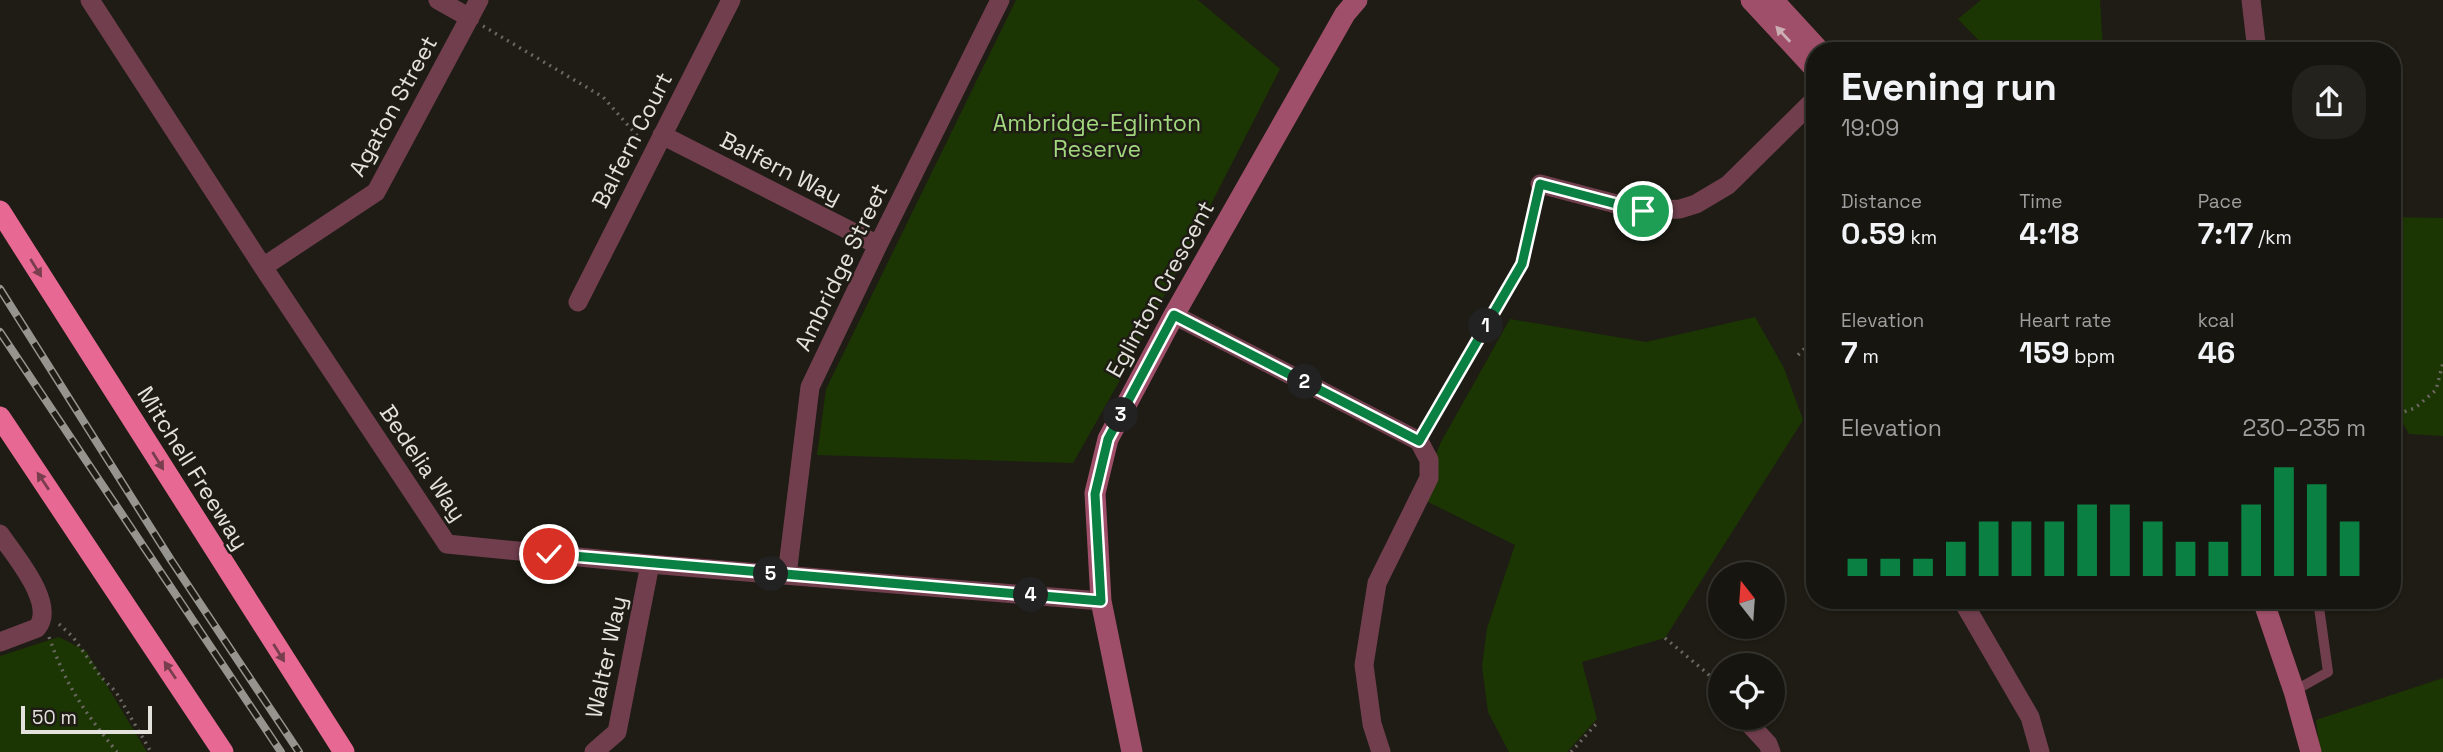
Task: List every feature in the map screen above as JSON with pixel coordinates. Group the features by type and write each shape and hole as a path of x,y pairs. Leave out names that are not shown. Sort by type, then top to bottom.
{"highway":[{"name":"Mitchell Freeway","path":"0,211 344,752"},
{"path":"0,417 223,752"}],"street":[{"name":"Bedelia Way","path":"90,0 447,544 650,564 1101,601"},
{"path":"438,0 470,18"},
{"name":"Agaton Street","path":"263,267 376,192 478,0"},
{"name":"Balfern Court","path":"578,302 731,0"},
{"name":"Ambridge Street","path":"787,575 810,387 1000,0"},
{"name":"Eglinton Crescent","path":"1132,752 1101,601 1095,494 1108,439 1174,315 1345,14 1357,0"},
{"path":"1751,0 1806,59"},
{"path":"1773,0 1812,42"},
{"path":"2251,0 2256,42"},
{"path":"1540,184 1643,211 1680,209 1696,204 1728,184 1806,108"},
{"name":"Balfern Way","path":"662,135 878,245"},
{"path":"1174,315 1419,441 1429,460 1429,478 1377,583 1364,665 1372,724 1381,752"},
{"path":"0,534 37,591 42,618 33,632 0,642"},
{"name":"Walter Way","path":"594,752 617,732 650,564"},
{"path":"1967,609 2030,717 2040,752"},
{"path":"2266,609 2311,752"},
{"path":"1755,730 1768,744 1771,752"}],"lane":[{"path":"2294,691 2328,672 2319,609"}],"path":[{"path":"470,18 603,97 653,153"},
{"path":"1419,441 1522,264 1540,184"},
{"path":"1798,355 1806,347"},
{"path":"2401,413 2415,408 2436,390 2443,363"},
{"path":"42,618 69,687 83,710 117,752"},
{"path":"42,618 68,631 101,677 116,692 151,752"},
{"path":"1665,638 1708,674"},
{"path":"1571,752 1598,722"}],"green space":[{"name":"Ambridge-Eglinton Reserve","path":"1016,0 1198,0 1280,69 1132,359 1073,463 817,455 826,389"},
{"path":"1981,0 2100,0 2102,42 1980,42 1958,19"},
{"path":"2401,217 2443,218 2443,436 2409,434 2401,420"},
{"path":"1755,317 1784,368 1803,420 1713,562 1708,562 1708,570 1665,638 1582,662 1597,719 1567,752 1509,752 1488,712 1482,666 1487,628 1515,545 1418,497 1441,442 1510,319 1646,342"},
{"path":"59,637 86,651 147,752 0,752 0,656"},
{"path":"2443,678 2443,752 2320,752 2316,720"}],"railway":[{"path":"0,289 171,560 299,752"},
{"path":"0,332 281,752"}],"route":[{"path":"549,554 1101,601 1095,494 1108,439 1174,315 1419,441 1522,264 1540,184 1643,211"}]}
